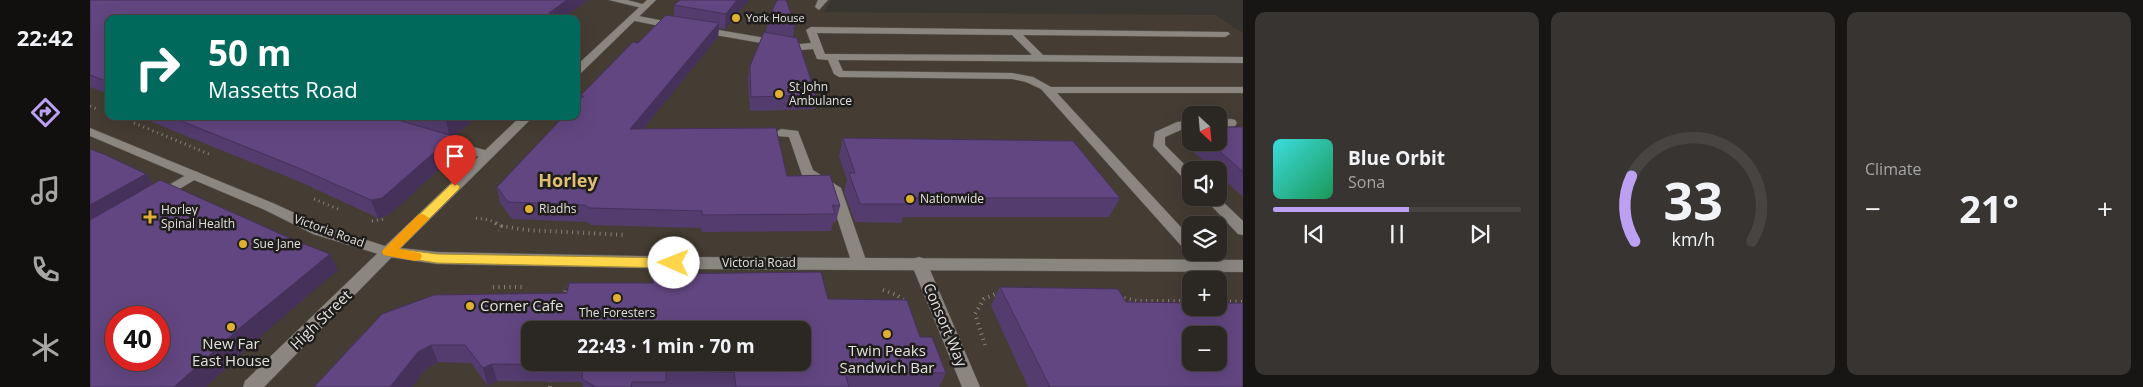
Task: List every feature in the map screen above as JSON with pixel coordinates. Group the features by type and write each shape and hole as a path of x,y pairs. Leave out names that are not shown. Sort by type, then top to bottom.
{"street":[{"path":"613,0 649,3"},
{"path":"580,68 649,3"},
{"path":"633,18 801,47 816,46"},
{"path":"1224,34 811,30 821,57 1243,60"},
{"path":"1015,32 1041,59"},
{"path":"832,57 838,74 1012,76 1029,79 1050,90 1182,237"},
{"path":"1050,90 1243,90"},
{"name":"High Street","path":"252,387 524,120"},
{"path":"1182,125 1159,135 1159,146 1182,169"},
{"name":"Victoria Road","path":"90,132 193,174 318,230 388,252 446,258 692,264 918,262 1243,266"},
{"path":"781,133 794,134 807,172 834,188 859,263"},
{"path":"420,136 487,155"},
{"path":"148,202 193,174"},
{"path":"1219,206 1243,230"},
{"path":"1204,261 1208,265"},
{"name":"Consort Way","path":"918,262 971,387"}],"path":[{"path":"368,220 373,222 388,218"},
{"path":"476,218 490,220 501,226 499,231"},
{"path":"563,304 566,286 576,286"},
{"path":"882,290 901,298 908,310"},
{"path":"985,345 976,314 984,299 1001,292"},
{"path":"1109,294 1137,301 1182,301"},
{"path":"1227,301 1243,302"},
{"path":"550,387 552,371"}],"shaded area":[{"path":"90,0 832,0 823,12 1215,15 1243,33 1243,387 90,387"}],"building":[{"path":"90,0 567,0 549,13 559,15 105,15 105,81 90,75"},
{"path":"680,0 737,0 726,14 674,5"},
{"path":"777,0 786,0 795,25 768,20"},
{"path":"666,15 719,23 630,129 776,128 787,176 830,175 840,206 832,205 835,214 702,215 702,211 589,208 585,205 508,202 497,187 560,120 580,120 580,100 584,96 580,96 633,42 638,43"},
{"name":"St John Ambulance","path":"764,32 797,38 816,95 751,97 750,66"},
{"path":"179,120 398,120 453,136 382,198 371,200 296,167"},
{"path":"1228,127 1243,127 1243,172 1219,151 1228,151"},
{"path":"843,138 1073,141 1120,198 904,198 907,204 860,204 849,173 855,173"},
{"path":"90,149 106,155 146,174 90,205"},
{"path":"160,180 294,240 330,254 241,327 174,387 90,387 90,220"},
{"path":"821,272 828,299 907,300 920,337 932,337 946,373 845,372 849,387 736,387 734,372 666,371 811,371 811,321 521,321 521,364 492,364 483,368 465,345 431,345 418,352 390,387 314,387 382,314 434,295 567,293 569,283 653,283 652,274"},
{"path":"1000,287 1118,289 1126,302 1182,303 1182,316 1227,316 1227,303 1243,303 1243,387 1050,387"},
{"path":"583,371 666,371 666,382 632,382 631,387 596,387 582,379"}],"slow traffic":[{"path":"415,256 388,252 423,218"}],"place":[{"name":"York House","path":"736,18"},
{"name":"St John Ambulance","path":"779,94"},
{"name":"Nationwide","path":"910,199"},
{"name":"Riadhs","path":"529,209"},
{"name":"Horley Spinal Health","path":"150,217"},
{"name":"Sue Jane","path":"243,244"},
{"name":"The Foresters","path":"617,298"},
{"name":"Corner Cafe","path":"470,306"},
{"name":"New Far East House","path":"231,327"},
{"name":"Twin Peaks Sandwich Bar","path":"887,334"}],"district":[{"name":"Horley","path":"568,181"}],"route":[{"path":"455,186 388,252 437,258 674,263"}]}
